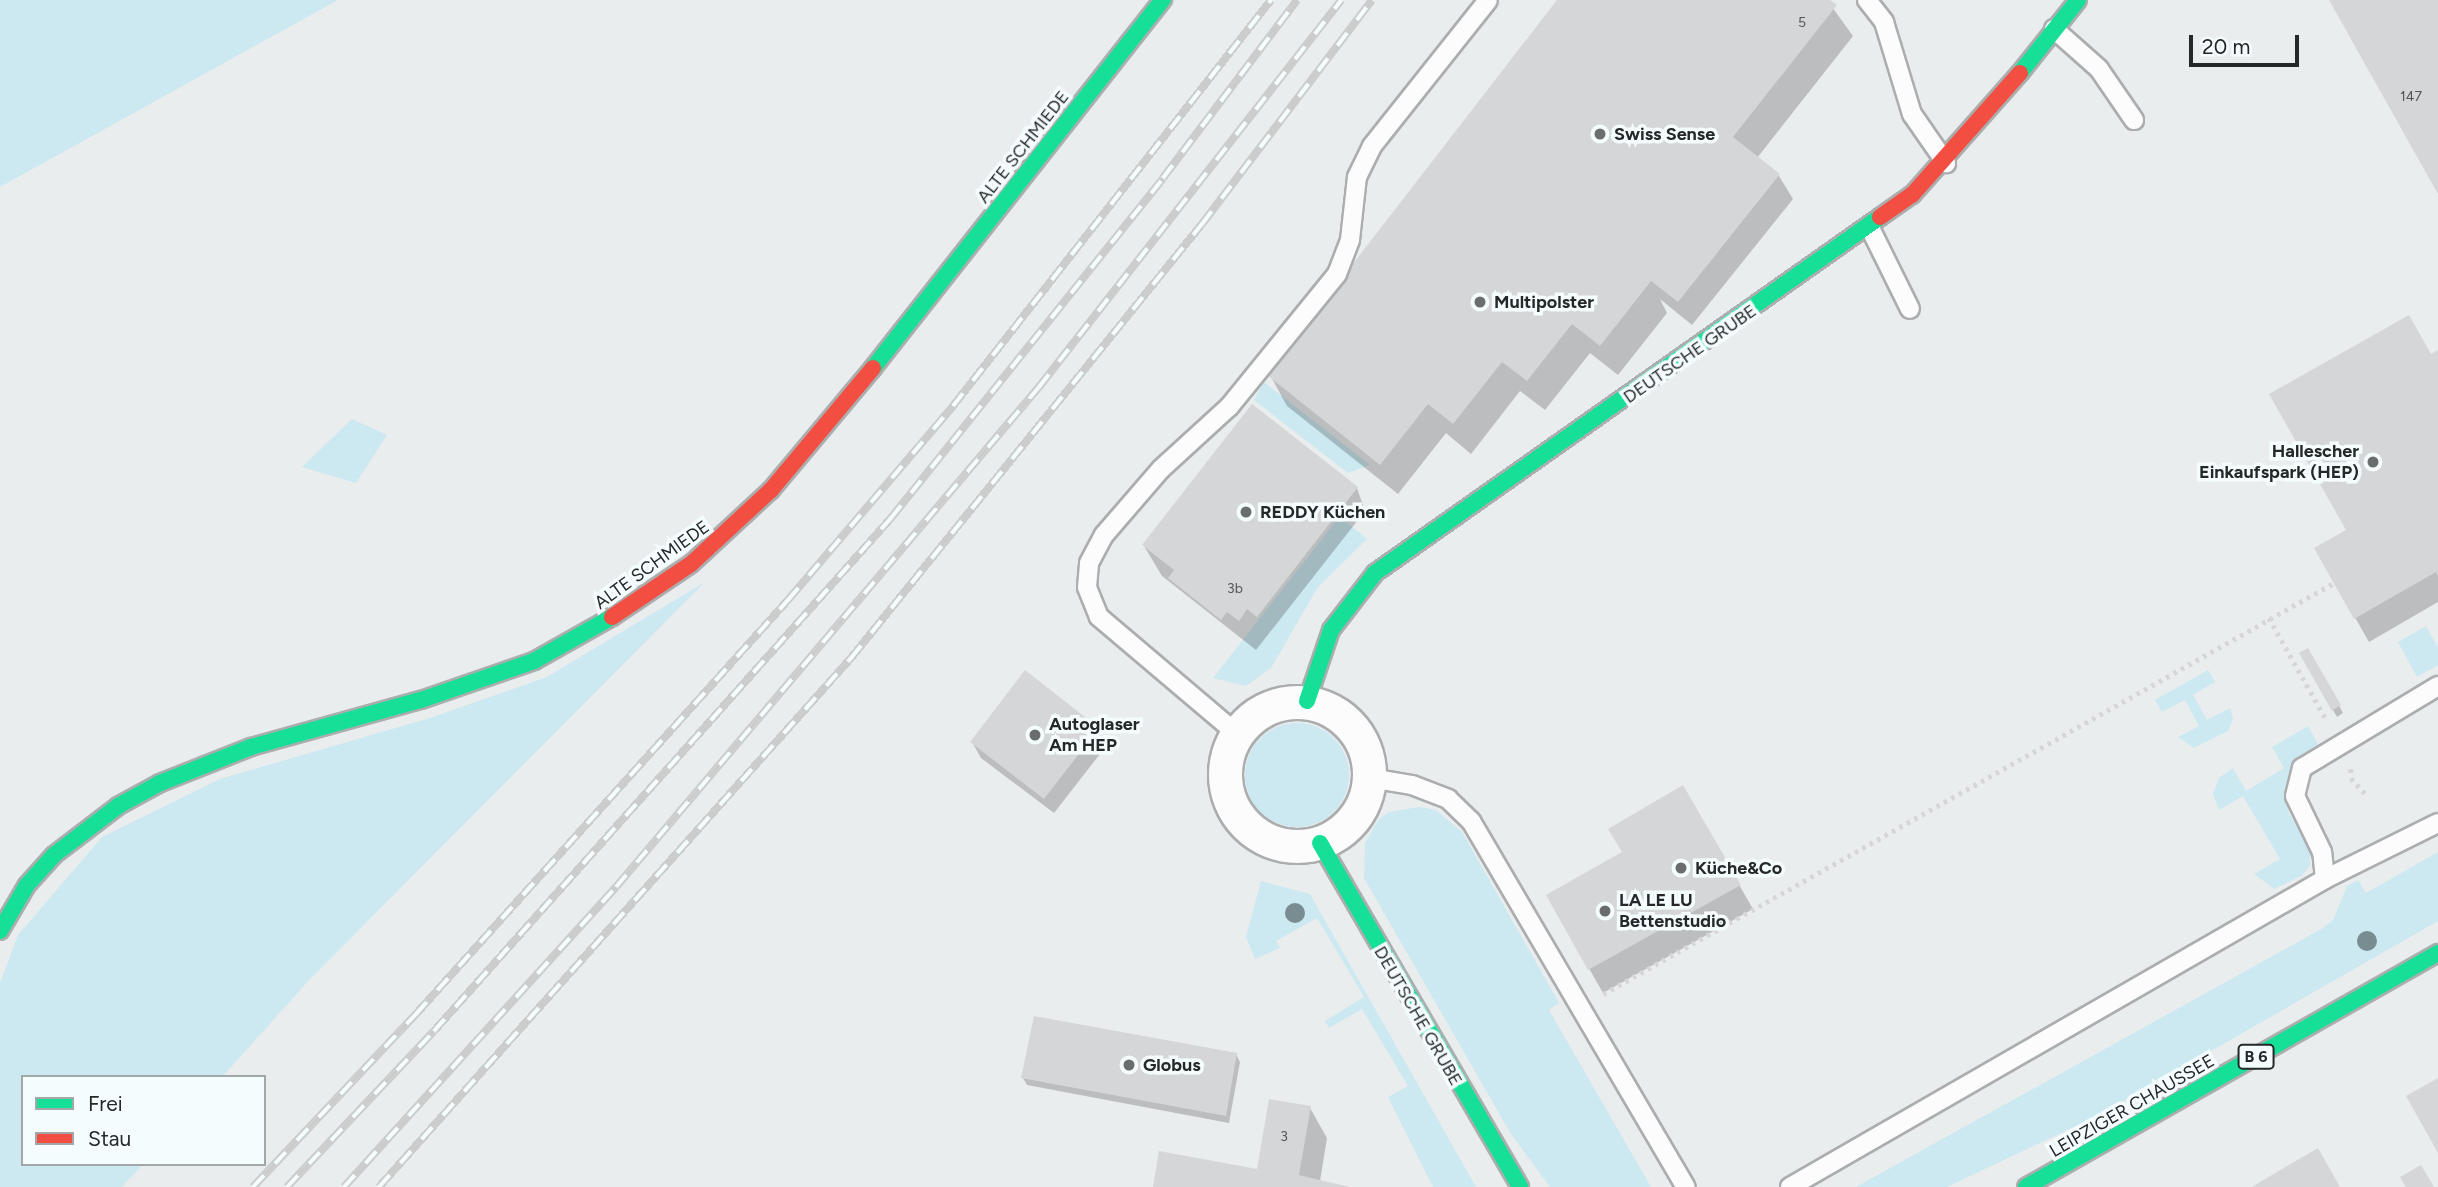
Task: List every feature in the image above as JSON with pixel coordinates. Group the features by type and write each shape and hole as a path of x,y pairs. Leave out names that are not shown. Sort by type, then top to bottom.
{"street":[{"name":"ALTE SCHMIEDE","path":"0,931 27,886 54,855 100,819 160,783 251,747 421,700 534,661 612,619 691,564 771,491 858,387 1163,0"},
{"name":"DEUTSCHE GRUBE","path":"1307,701 1331,630 1375,573 1870,228 1946,163 2078,0"},
{"path":"1307,701 1333,709 1354,727 1367,751 1370,778 1364,803 1350,824 1320,843 1281,844 1245,824 1231,804 1225,780 1229,748 1236,733 1268,708 1307,701"},
{"name":"DEUTSCHE GRUBE","path":"1320,843 1497,1155 1519,1181"},
{"name":"LEIPZIGER CHAUSSEE","path":"2026,1187 2438,953"}],"lane":[{"path":"1236,733 1099,618 1087,587 1089,563 1112,525 1161,469 1229,407 1336,274 1350,240 1357,177 1372,146 1488,0"},
{"path":"1867,0 1884,22 1912,114 1946,163"},
{"path":"2054,29 2099,69 2134,120"},
{"path":"1870,228 1910,309"},
{"path":"2325,879 2322,852 2298,809 2296,782 2311,758 2438,686"},
{"path":"1370,778 1412,785 1448,799 1471,821 1686,1187"},
{"path":"1790,1187 2325,879 2438,823"}],"path":[{"path":"1596,998 2334,583"},
{"path":"2269,618 2327,721 2346,739 2351,748 2351,779 2367,796"}],"shaded area":[{"path":"0,0 338,0 0,187"},
{"path":"1264,382 1370,465 1348,473 1254,400"},
{"path":"352,419 387,435 356,483 302,467"},
{"path":"1344,520 1367,539 1318,587 1271,668 1246,686 1213,678 1336,521"},
{"path":"705,582 311,978 224,1075 21,1075 21,1166 141,1166 122,1187 0,1187 0,983 18,935 102,837 220,779 430,718 547,677"},
{"path":"2426,626 2438,648 2438,665 2417,677 2398,642"},
{"path":"2208,670 2215,682 2193,695 2207,720 2230,708 2233,719 2228,731 2194,748 2178,737 2199,726 2185,700 2162,712 2155,700"},
{"path":"1297,723 1317,727 1334,738 1345,755 1349,775 1345,795 1334,812 1317,823 1297,827 1277,823 1260,812 1249,795 1245,775 1249,755 1260,738 1277,727"},
{"path":"2308,726 2318,744 2292,762 2285,797 2289,813 2310,850 2310,866 2301,876 2274,889 2254,874 2280,859 2243,796 2219,810 2213,794 2219,778 2233,768 2246,791 2284,768 2272,747"},
{"path":"1419,807 1436,810 1462,832 1559,1003 1549,1010 1651,1187 1550,1187 1511,1134 1364,878 1365,843 1379,819 1389,812"},
{"path":"2438,852 2438,921 2101,1114 1947,1187 1856,1187 2323,928 2333,920 2347,886 2358,880 2366,893"},
{"path":"1261,881 1310,894 1476,1187 1433,1187 1388,1097 1408,1086 1362,1009 1329,1028 1325,1021 1364,997 1317,918 1276,941 1280,948 1255,959 1246,937"}],"building":[{"path":"1557,0 1830,0 1837,5 1733,137 1780,174 1678,302 1651,281 1600,346 1572,324 1527,381 1502,362 1453,424 1428,404 1380,465 1267,375"},
{"path":"2329,0 2438,0 2438,194"},
{"name":"Hallescher Einkaufspark (HEP)","path":"2409,315 2431,354 2438,350 2438,576 2436,572 2354,619 2314,548 2346,530 2269,394"},
{"name":"REDDY Küchen","path":"1252,404 1358,487 1257,617 1247,609 1239,621 1227,612 1221,620 1168,578 1174,570 1142,545"},
{"path":"2308,648 2341,705 2332,711 2299,653"},
{"name":"Autoglaser Am HEP","path":"1025,670 1099,728 1044,799 970,742"},
{"path":"1683,785 1741,885 1588,970 1546,895 1622,852 1608,829"},
{"name":"Globus","path":"1034,1016 1237,1053 1226,1116 1021,1078"},
{"path":"2438,1078 2438,1153 2406,1096"},
{"path":"1269,1099 1311,1106 1299,1175 1349,1187 1153,1187 1159,1151 1257,1169"},
{"path":"2318,1148 2340,1187 2252,1187 2272,1175"},
{"path":"2421,1165 2434,1187 2406,1187 2400,1177"}],"railway":[{"path":"253,1187 416,1014 788,600 953,406 1271,0"},
{"path":"287,1187 434,1031 891,518 1163,178 1297,0"},
{"path":"344,1187 616,887 1039,387 1341,0"},
{"path":"379,1187 851,658 1202,224 1372,0"}],"traffic: fast":[{"path":"873,368 1163,0"},
{"path":"2020,73 2078,0"},
{"path":"1307,701 1331,630 1375,573 1880,217"},
{"path":"0,931 27,885 54,855 118,806 160,783 251,747 421,700 534,661 612,617"},
{"path":"1320,843 1520,1187"},
{"path":"2026,1187 2438,953"}],"traffic: jam":[{"path":"1880,217 1912,195 2020,73"},
{"path":"612,617 691,564 771,490 873,368"}],"place":[{"name":"Swiss Sense","path":"1600,134"},
{"name":"Multipolster","path":"1480,302"},
{"name":"Hallescher Einkaufspark (HEP)","path":"2373,462"},
{"name":"REDDY Küchen","path":"1246,512"},
{"name":"Autoglaser Am HEP","path":"1035,735"},
{"name":"Küche&Co","path":"1681,868"},
{"name":"LA LE LU Bettenstudio","path":"1605,911"},
{"name":"Globus","path":"1129,1065"}]}
